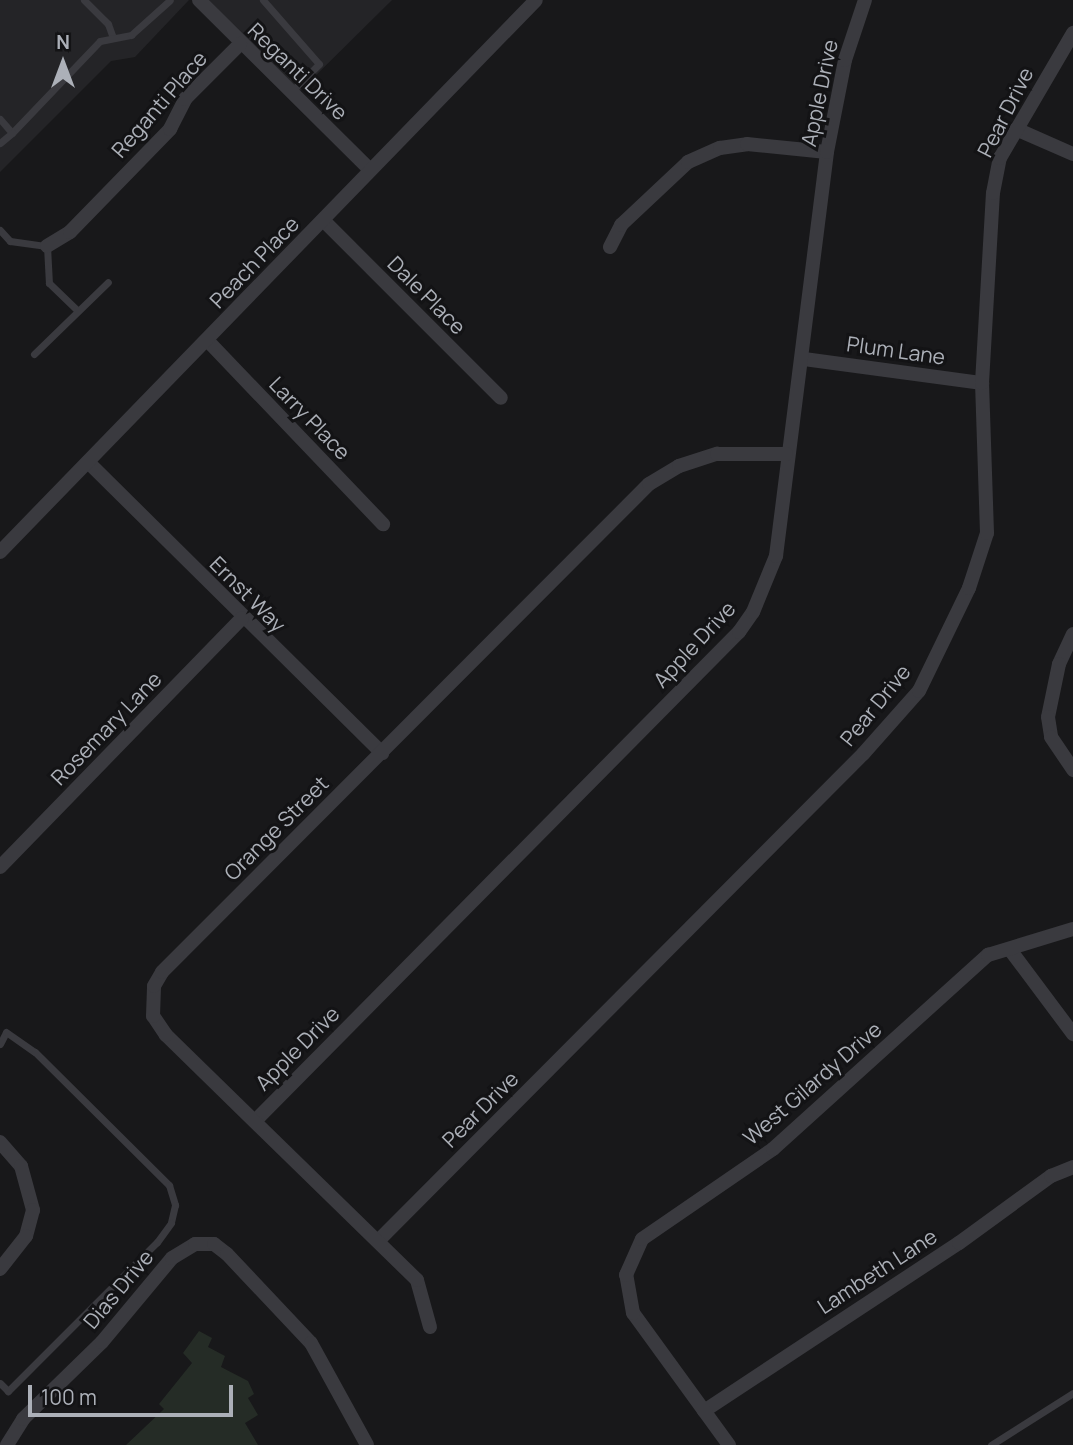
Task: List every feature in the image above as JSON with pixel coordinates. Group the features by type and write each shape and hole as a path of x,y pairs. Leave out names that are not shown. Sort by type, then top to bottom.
{"street":[{"name":"Reganti Drive","path":"198,0 370,170"},
{"name":"Peach Place","path":"0,552 536,0"},
{"name":"Apple Drive","path":"256,1120 739,632 753,611 776,556 786,454 804,359 827,152 845,60 865,0"},
{"name":"Pear Drive","path":"379,1240 863,754 919,691 969,588 987,533 982,383 993,193 1000,158 1073,33"},
{"name":"Reganti Place","path":"47,247 69,232 170,128 185,99 240,44"},
{"path":"1016,129 1073,154"},
{"path":"610,247 621,225 688,162 720,148 747,144 827,152"},
{"name":"Dale Place","path":"324,221 501,398"},
{"name":"Larry Place","path":"207,340 383,524"},
{"name":"Plum Lane","path":"804,359 982,383"},
{"name":"Orange Street","path":"430,1327 417,1280 166,1035 153,1016 154,986 162,972 649,484 679,466 717,454 786,454"},
{"name":"Ernst Way","path":"88,463 242,618 382,753"},
{"name":"Rosemary Lane","path":"0,867 242,618"},
{"path":"1073,634 1059,664 1048,717 1051,737 1073,770"},
{"name":"West Gilardy Drive","path":"729,1445 630,1303 626,1275 642,1239 773,1149 978,962 988,956 1011,951 1073,929"},
{"path":"1011,951 1073,1034"},
{"path":"0,1142 21,1166 33,1210 26,1236 0,1269"},
{"name":"Lambeth Lane","path":"704,1410 959,1243 1051,1175 1073,1167"},
{"name":"Dias Drive","path":"7,1445 23,1419 102,1342 172,1258 195,1244 214,1244 227,1254 311,1343 367,1445"}],"lane":[{"path":"84,0 108,24 113,36"},
{"path":"0,143 100,41 113,36 131,35 170,0"},
{"path":"263,0 319,64 290,93"},
{"path":"0,119 12,133"},
{"path":"0,230 10,242 47,247 49,283 78,311"},
{"path":"34,355 108,282"},
{"path":"0,1044 3,1030 35,1052 169,1185 175,1205 171,1223 147,1252 8,1391 0,1383"},
{"path":"991,1445 1073,1393"}],"shaded area":[{"path":"0,0 189,0 135,57 111,61 0,172"},
{"path":"199,0 392,0 294,97"},
{"path":"199,1331 212,1338 208,1347 225,1356 221,1367 248,1381 254,1394 248,1398 258,1415 245,1423 258,1445 126,1445 164,1409 159,1404 192,1363 183,1353"}]}
